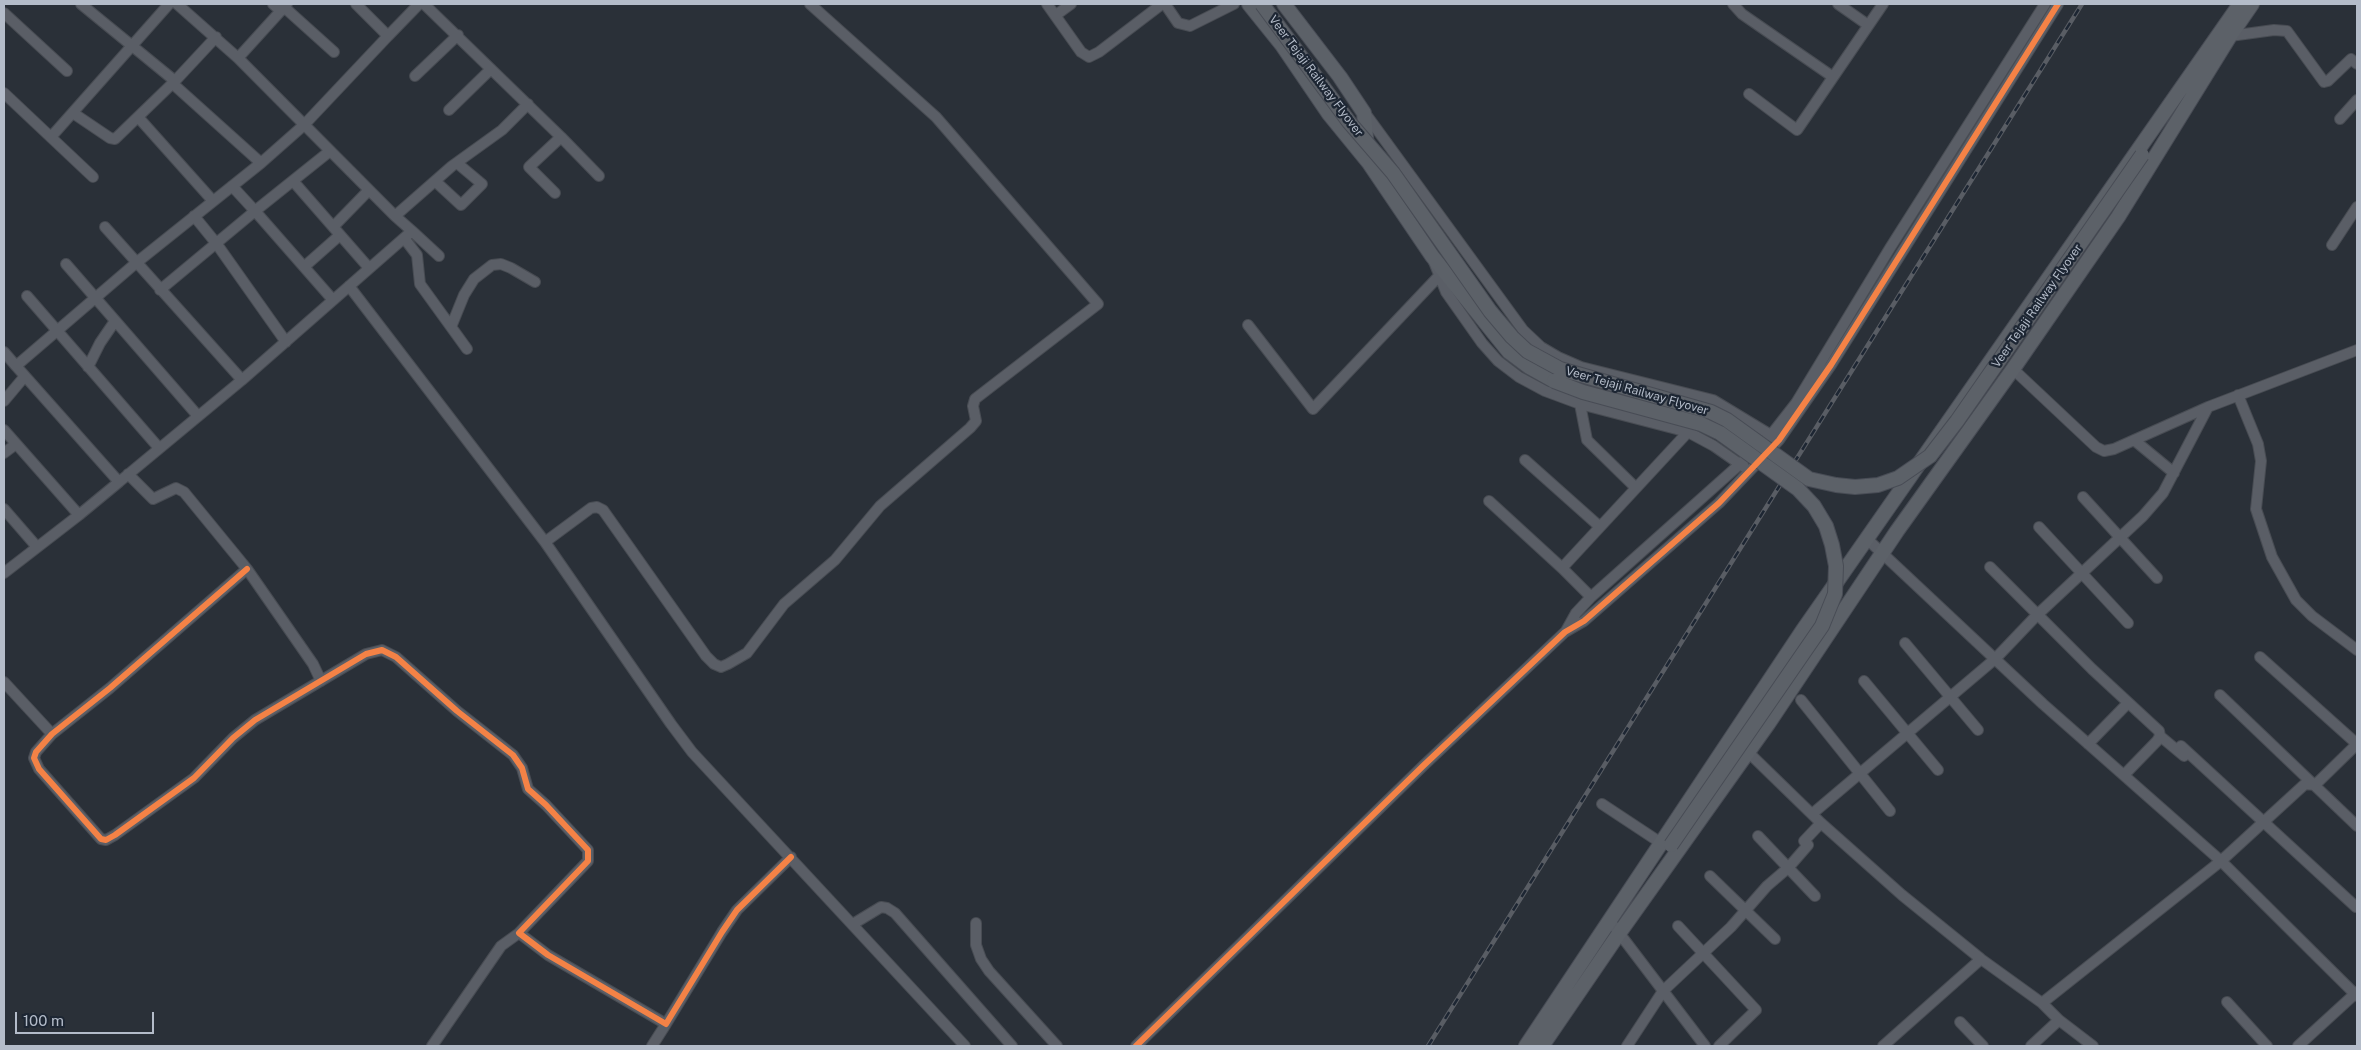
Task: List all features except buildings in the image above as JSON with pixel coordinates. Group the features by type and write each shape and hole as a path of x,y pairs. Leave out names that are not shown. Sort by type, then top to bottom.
{"main road":[{"path":"1249,4 1282,45 1329,114 1369,163 1432,256 1458,286 1509,352 1529,367 1554,381 1583,392 1701,424 1720,433 1798,489 1814,506 1826,526 1832,545 1836,566 1835,594 1822,626 1666,844 1637,881 1526,1046"},
{"name":"Veer Tejaji Railway Flyover","path":"1262,4 1349,122 1393,173 1490,310 1512,337 1527,351 1560,369 1711,412 1728,420 1810,479 1836,486 1878,485 1898,478 1930,456 1957,421 2145,151 2162,116"},
{"path":"1284,4 1340,77 1364,112 1369,163"},
{"path":"1659,879 1666,844 1866,538 2240,4"},
{"path":"1542,1046 1620,932 1748,752 1883,552 2118,217 2230,36 2252,4"},
{"name":"Veer Tejaji Railway Flyover","path":"2145,151 2178,120"}],"street":[{"path":"81,4 174,82 261,163"},
{"path":"51,137 169,4"},
{"path":"177,4 238,58 395,216 408,234 417,255 420,284 467,349"},
{"path":"356,4 388,36"},
{"path":"16,366 136,263 261,163 304,124 419,4"},
{"path":"424,4 458,35 599,176"},
{"path":"545,542 591,508 597,507 603,510 706,656 714,664 721,667 728,664 747,653 784,604 835,560 880,506 970,428 976,421 973,406 975,399 1098,304 936,117 810,4"},
{"path":"1047,4 1081,52 1089,57 1099,52 1164,4 1178,23 1183,26 1198,23 1234,4"},
{"path":"1056,15 1071,4"},
{"path":"1733,4 1742,14 1833,77"},
{"path":"1838,4 1868,26"},
{"path":"1749,94 1797,130 1883,4"},
{"path":"1136,1046 1423,766 1565,632 1584,621 1632,580 1751,472 1775,437 1831,365 2045,4"},
{"path":"1933,190 2058,4"},
{"path":"238,58 281,6 334,52"},
{"path":"4,14 67,71"},
{"path":"2230,36 2274,30 2287,31 2324,82 2328,81 2355,59"},
{"path":"415,76 458,35"},
{"path":"73,113 113,140 119,137 216,37"},
{"path":"449,110 491,69"},
{"path":"4,93 93,176"},
{"path":"2340,119 2357,100"},
{"path":"395,216 434,181 502,130 528,104"},
{"path":"1364,112 1523,330 1541,346 1558,358 1581,367 1713,400 1775,437"},
{"path":"138,117 213,201"},
{"path":"555,193 529,167 561,137"},
{"path":"160,290 330,151"},
{"path":"434,181 461,205 482,184 457,163"},
{"path":"293,180 369,268"},
{"path":"232,186 305,266 333,300"},
{"path":"305,266 337,231 369,190"},
{"path":"2332,245 2357,208"},
{"path":"194,216 216,243 286,342"},
{"path":"105,227 242,380"},
{"path":"408,234 439,256"},
{"path":"4,572 79,515 242,380 408,234"},
{"path":"1432,256 1438,277 1446,292 1482,343 1498,362 1520,377 1545,391 1580,404 1688,432 1714,446 1751,472"},
{"path":"66,264 198,416"},
{"path":"451,327 464,296 474,279 492,265 501,264 535,282"},
{"path":"1248,325 1313,409 1438,277"},
{"path":"349,286 545,542 682,738 718,782 853,924 965,1046"},
{"path":"27,296 159,448"},
{"path":"88,367 100,343 116,321"},
{"path":"2012,369 2096,447 2104,451 2114,449 2238,395 2357,350"},
{"path":"4,352 118,482"},
{"path":"4,400 25,376"},
{"path":"2238,395 2258,444 2261,461 2256,510 2272,557 2296,600 2312,616 2357,650"},
{"path":"1580,404 1587,440 1635,487"},
{"path":"1812,814 1995,659 2038,615 2120,538 2163,493 2208,407"},
{"path":"4,426 4,430 79,515"},
{"path":"1562,568 1688,432"},
{"path":"1565,632 1576,613 1590,597 1740,464 1775,437"},
{"path":"2134,440 2174,473"},
{"path":"4,453 16,444"},
{"path":"1525,460 1599,526"},
{"path":"128,474 154,499 176,488 181,489 247,570 313,664 321,681"},
{"path":"2083,497 2157,578"},
{"path":"1490,501 1562,568 1590,597"},
{"path":"4,509 37,547"},
{"path":"2039,527 2128,623"},
{"path":"1866,538 2088,744 2221,861 2356,994 2304,1044"},
{"path":"1990,567 2128,703 2154,726 2160,736 2356,907"},
{"path":"247,570 110,688 52,734 36,752 35,763 96,834 106,840 201,772 233,738 255,720 366,654 382,650 388,652 519,762 528,789 579,840 589,854 588,861 519,933 501,946 432,1046"},
{"path":"1905,643 1978,730"},
{"path":"2042,1003 2221,861 2259,821 2310,785 2357,744 2262,655 2357,740"},
{"path":"1864,681 1938,770"},
{"path":"4,682 52,734"},
{"path":"2217,697 2310,785 2357,826"},
{"path":"1801,700 1890,811"},
{"path":"2088,744 2128,703"},
{"path":"2124,775 2160,736"},
{"path":"2181,746 2259,821"},
{"path":"1748,752 1821,823 1902,895 1981,959 2042,1003 2059,1020 2093,1046"},
{"path":"1602,804 1666,844"},
{"path":"1628,1046 1664,991 1705,953 1767,886 1788,868 1808,845 1804,841 1821,823"},
{"path":"1758,836 1815,896"},
{"path":"652,1046 737,910 790,857"},
{"path":"1710,876 1775,939"},
{"path":"853,924 881,907 888,908 895,913 1012,1046"},
{"path":"1610,920 1705,1046"},
{"path":"976,923 976,945 981,959 989,972 1057,1046"},
{"path":"1678,926 1756,1010 1719,1046"},
{"path":"519,933 548,955 666,1024"},
{"path":"1883,1046 1981,959"},
{"path":"2227,1002 2267,1046"},
{"path":"2031,1046 2059,1020"},
{"path":"1960,1022 1983,1046"}],"railway":[{"path":"1428,1046 2082,4"}],"cycle path":[{"path":"1136,1046 1423,766 1565,632 1584,621 1719,503 1779,440 1831,365 2058,4"},
{"path":"247,569 110,688 52,734 36,752 34,758 39,769 101,839 106,840 115,835 194,778 233,738 255,720 366,654 382,650 396,657 457,711 513,755 522,768 528,789 546,805 588,850 588,861 519,933 548,955 666,1024 737,910 791,857"}]}
